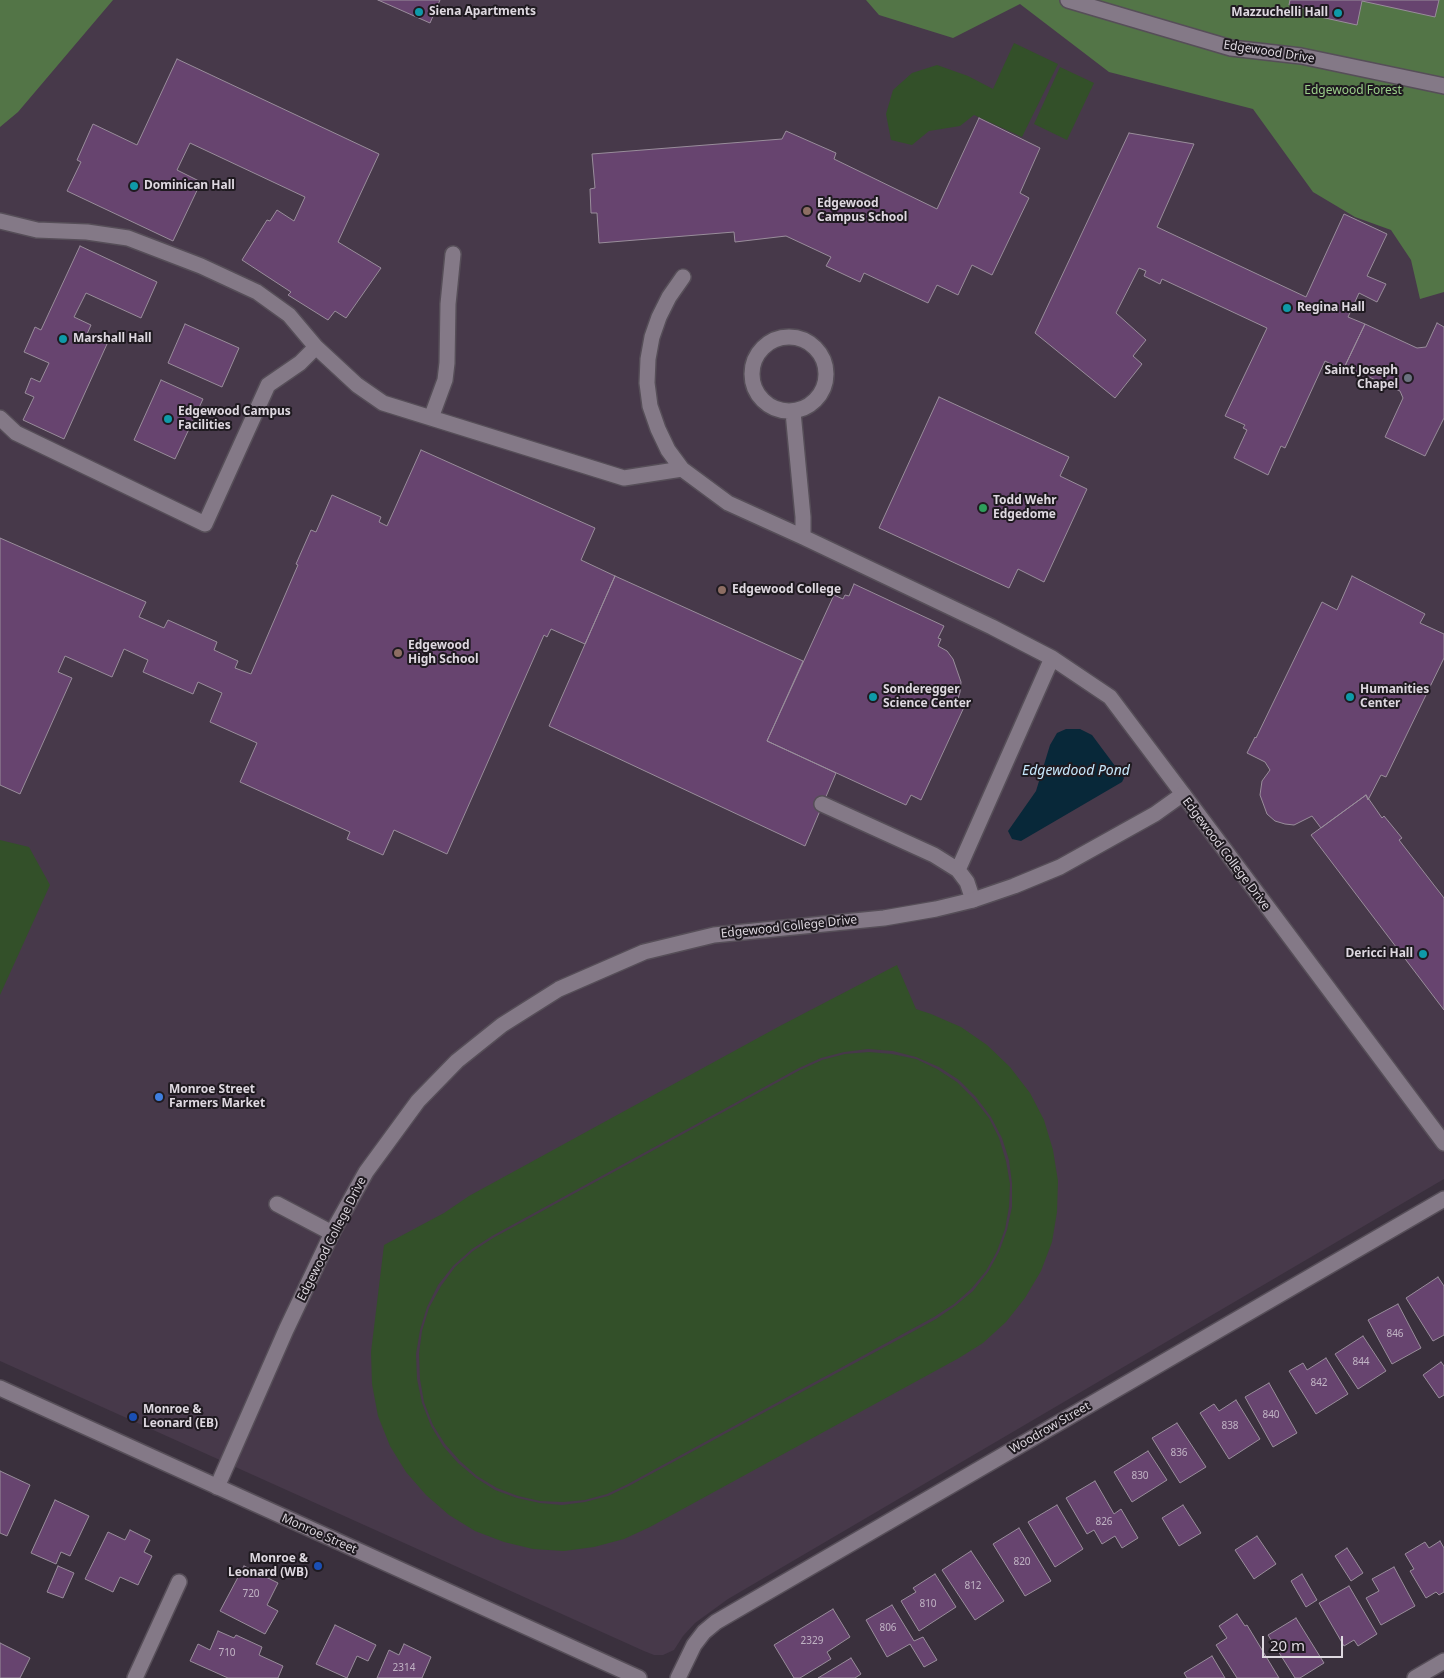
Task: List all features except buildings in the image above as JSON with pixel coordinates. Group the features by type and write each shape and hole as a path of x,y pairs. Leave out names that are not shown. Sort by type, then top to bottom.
{"street":[{"name":"Edgewood Drive","path":"1068,0 1231,48 1300,56 1444,86"},
{"path":"0,221 36,230 88,232 128,238 201,266 257,292 289,315 316,347 357,385 383,403 624,478 682,469"},
{"path":"431,418 446,371 448,304 453,254"},
{"path":"683,277 669,297 654,330 648,359 647,383 650,406 658,429 668,450 682,469 728,503 1008,635 1052,658 1110,697 1183,794"},
{"path":"782,337 806,340 816,348 823,358 826,369 826,381 822,392 815,402 805,409 793,412 780,411 768,406 759,397 753,385 751,372 754,360 761,349 771,341 782,337"},
{"path":"0,418 16,433 205,524 268,385 300,363 316,347"},
{"path":"793,412 803,518 803,537"},
{"path":"958,870 1052,658"},
{"name":"Edgewood College Drive","path":"217,1487 286,1330 332,1233 366,1172 418,1101 457,1061 502,1026 559,989 644,952 714,935 884,918 973,900 1060,867 1155,814 1183,794 1444,1143"},
{"path":"822,804 934,855 958,870 967,882 973,900"},
{"name":"Woodrow Street","path":"678,1678 694,1645 704,1632 716,1622 1444,1199"},
{"path":"277,1204 332,1233"},
{"name":"Monroe Street","path":"0,1388 639,1678"},
{"path":"135,1678 179,1582"},
{"path":"1415,1678 1444,1661"}],"shaded area":[{"name":"Edgewood College","path":"0,0 1444,0 1444,1179 728,1599 695,1623 674,1650 663,1655 654,1655 644,1651 0,1361"}],"green space":[{"path":"0,0 113,0 18,112 0,127"},
{"name":"Edgewood Forest","path":"866,0 1444,0 1444,292 1420,299 1411,260 1391,230 1355,217 1313,192 1253,109 1109,72 1020,4 953,38 879,15"},
{"path":"1014,43 1058,64 1022,137 974,115 960,126 929,131 912,145 891,140 886,114 893,90 912,73 937,65 968,76 993,89"},
{"path":"1060,67 1094,83 1067,140 1034,124"},
{"path":"0,840 29,847 50,885 0,995"},
{"path":"897,965 916,1009 961,1027 987,1045 1010,1067 1030,1093 1044,1120 1053,1150 1058,1181 1057,1212 1052,1242 1041,1271 1025,1298 1006,1322 983,1343 959,1358 650,1527 624,1539 594,1547 564,1551 533,1549 504,1542 475,1531 449,1515 426,1495 406,1472 390,1446 378,1416 372,1384 371,1352 384,1245 444,1213 469,1196 778,1027","holes":["868,1049 893,1051 916,1057 939,1067 959,1080 976,1097 991,1117 1002,1138 1009,1160 1012,1183 1012,1207 1007,1230 999,1252 988,1272 973,1291 936,1319 608,1496 562,1505 517,1498 495,1490 476,1478 458,1463 443,1446 431,1426 422,1403 417,1379 416,1354 420,1330 427,1307 438,1285 453,1266 472,1249 492,1236 799,1068 821,1058 844,1052"]},
{"path":"869,1052 916,1059 937,1069 957,1082 989,1118 999,1138 1010,1184 1009,1207 1005,1229 997,1251 986,1271 971,1289 954,1304 934,1317 607,1494 585,1500 563,1502 540,1501 518,1496 497,1488 477,1476 460,1461 445,1444 433,1425 424,1402 420,1379 419,1354 422,1331 429,1308 441,1286 455,1267 473,1251 493,1238 800,1070 822,1060 845,1054"}],"water":[{"name":"Edgewdood Pond","path":"1066,729 1080,729 1092,735 1124,778 1122,782 1021,841 1012,839 1008,831 1036,791 1050,745 1057,733"}],"place":[{"name":"Siena Apartments","path":"419,12"},
{"name":"Mazzuchelli Hall","path":"1338,13"},
{"name":"Dominican Hall","path":"134,186"},
{"name":"Edgewood Campus School","path":"807,211"},
{"name":"Regina Hall","path":"1287,308"},
{"name":"Marshall Hall","path":"63,339"},
{"name":"Saint Joseph Chapel","path":"1408,378"},
{"name":"Edgewood Campus Facilities","path":"168,419"},
{"name":"Todd Wehr Edgedome","path":"983,508"},
{"name":"Edgewood College","path":"722,590"},
{"name":"Edgewood High School","path":"398,653"},
{"name":"Sonderegger Science Center","path":"873,697"},
{"name":"Humanities Center","path":"1350,697"},
{"name":"Dericci Hall","path":"1423,954"},
{"name":"Monroe Street Farmers Market","path":"159,1097"},
{"name":"Monroe & Leonard (EB)","path":"133,1417"},
{"name":"Monroe & Leonard (WB)","path":"318,1566"}]}
